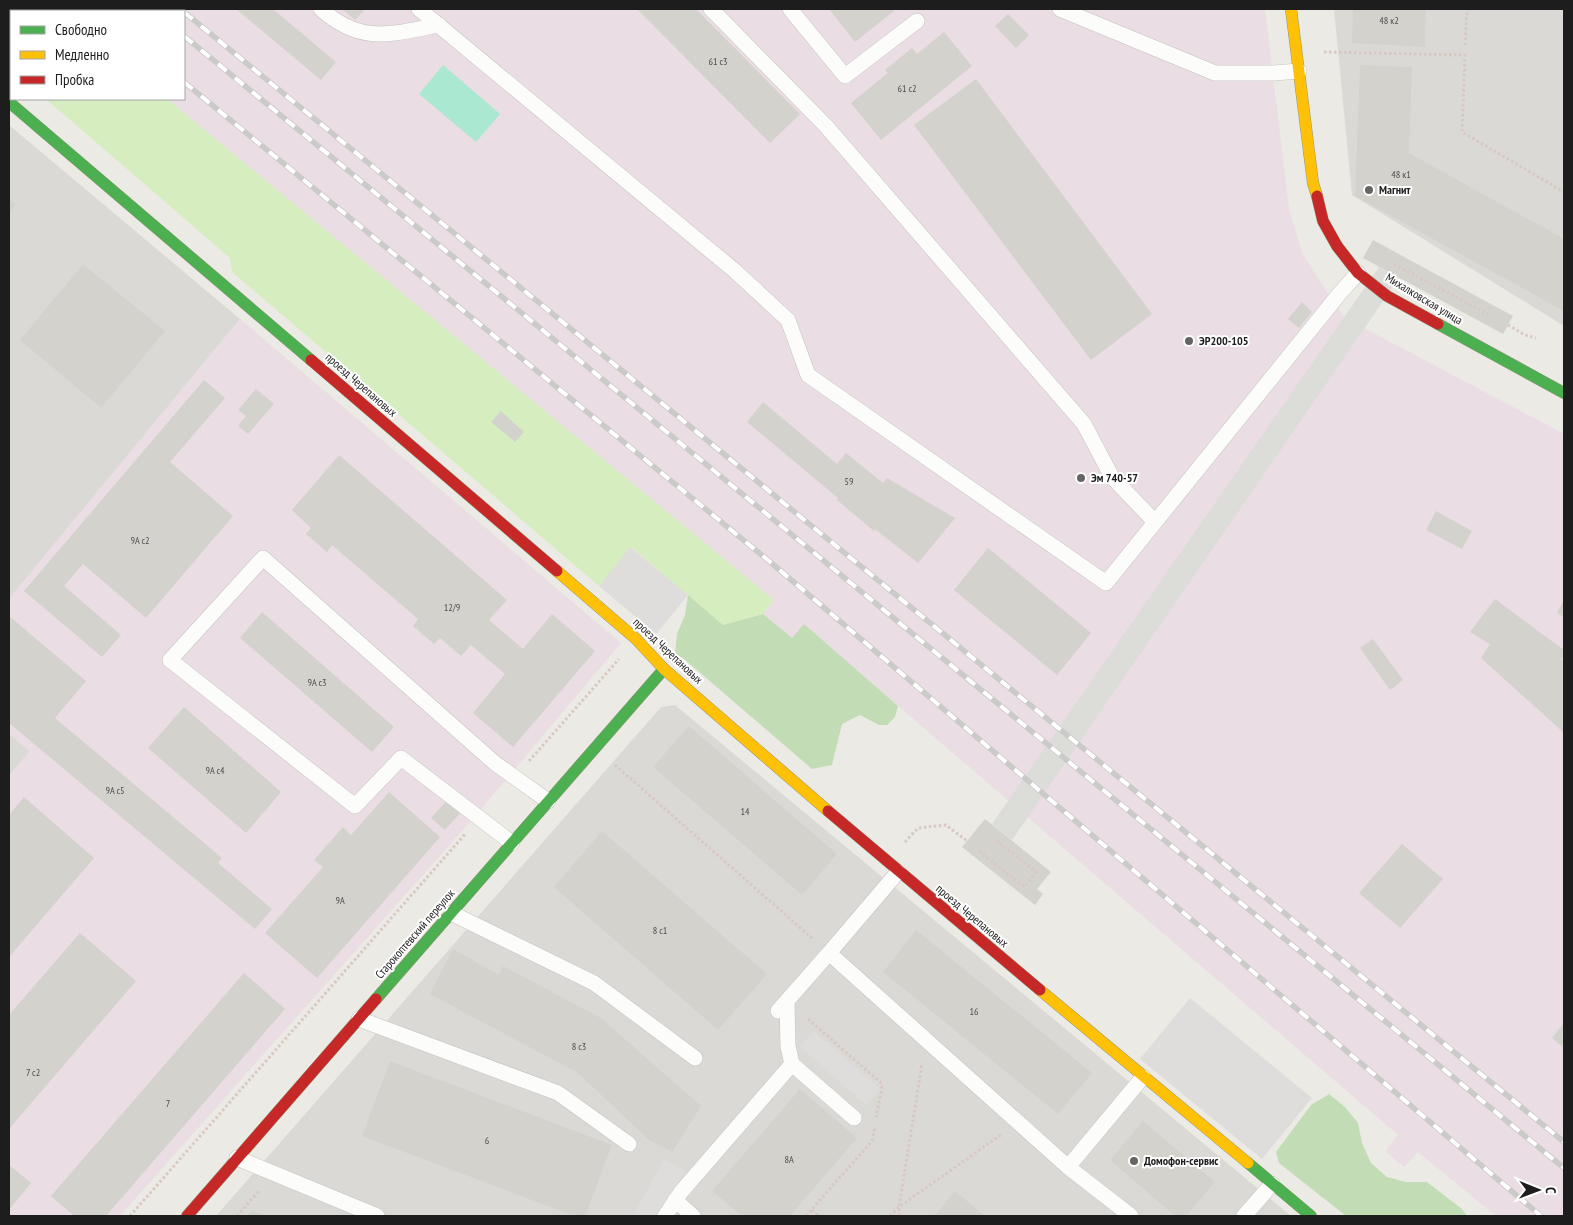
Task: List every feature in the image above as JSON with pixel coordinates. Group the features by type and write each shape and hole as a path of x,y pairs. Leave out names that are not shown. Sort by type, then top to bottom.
{"street":[{"name":"Михалковская улица","path":"1291,9 1313,183 1323,221 1337,246 1358,273 1387,296 1564,393"},
{"name":"проезд Черепановых","path":"9,102 636,639 664,669 893,867 1311,1216"},
{"name":"Старокоптевский переулок","path":"186,1216 664,669"}],"lane":[{"path":"321,9 330,17 357,32 386,35 439,25"},
{"path":"419,9 736,271 782,314 788,320 808,375 1106,583 1358,273"},
{"path":"711,9 826,126 1084,424 1112,477 1155,522"},
{"path":"790,9 845,76 916,21"},
{"path":"1060,9 1215,73 1299,71"},
{"path":"512,844 401,758 356,806 170,660 263,558 496,764 548,801"},
{"path":"854,1118 792,1064 783,1006 829,952 893,867"},
{"path":"451,913 594,983 695,1058"},
{"path":"829,952 1068,1167 1131,1216"},
{"path":"358,1019 558,1093 629,1144"},
{"path":"665,1216 675,1200 792,1064"},
{"path":"1068,1167 1143,1077"},
{"path":"237,1158 377,1216"},
{"path":"1244,1216 1272,1184"},
{"path":"675,1200 694,1216"}],"path":[{"path":"1465,45 1467,9"},
{"path":"1296,51 1465,55 1462,132 1564,192"},
{"path":"1394,264 1491,316"},
{"path":"1508,325 1525,335 1536,338"},
{"path":"515,777 636,639"},
{"path":"595,748 829,952"},
{"path":"130,1216 479,818"},
{"path":"893,867 918,828 946,824 967,841"},
{"path":"980,851 1024,887 1036,872 996,840"},
{"path":"899,1216 923,1055 917,1032"},
{"path":"890,1216 899,1207 1019,1122"},
{"path":"237,1216 274,1173"},
{"path":"812,1210 819,1216"}],"shaded area":[{"path":"58,9 1265,9 1289,209 1302,253 1333,302 1345,318 1564,434 1564,1216 1496,1216 1418,1152 1404,1167 1385,1151 1398,1135 804,625 792,638 763,614 773,600 168,100 185,100 185,10"},
{"path":"1334,9 1564,9 1564,326 1352,195"},
{"path":"9,125 240,319 9,599"},
{"path":"240,319 621,643 476,815 120,1216 9,1216 9,776 30,751 9,734 9,599"},
{"path":"630,547 688,595 656,634 599,586"},
{"path":"675,705 1291,1216 216,1216 661,707"},
{"path":"9,734 30,751 9,776"},
{"path":"1190,998 1312,1098 1262,1159 1140,1059"},
{"path":"814,1031 880,1089 866,1105 800,1047"},
{"path":"664,1159 686,1171 659,1216 633,1216"}],"green space":[{"path":"9,9 60,10 10,10 9,66"},
{"path":"443,65 500,114 476,142 419,94"},
{"path":"47,100 168,100 774,600 763,614 723,625 631,547 599,586 232,272 230,258"},
{"path":"688,595 723,625 763,614 792,638 804,624 898,706 895,717 887,725 879,725 860,715 842,724 832,765 812,769 683,658 675,654 677,634 685,615"},
{"path":"1329,1094 1345,1107 1358,1123 1362,1143 1371,1163 1387,1177 1406,1182 1427,1182 1462,1209 1467,1216 1346,1216 1279,1163 1276,1152 1311,1105"}],"pier":[{"path":"1379,267 1399,278 1012,840 992,824"}],"building":[{"path":"236,9 273,9 336,62 321,80"},
{"path":"342,9 365,9 355,20"},
{"path":"637,9 696,9 800,114 770,143"},
{"path":"829,9 893,9 894,11 855,42"},
{"path":"1353,9 1426,9 1425,47 1352,43"},
{"path":"1008,14 1029,35 1016,48 995,26"},
{"path":"944,32 972,66 881,140 851,103 888,73 885,70 912,48 917,54"},
{"path":"1360,65 1412,67 1409,153 1564,239 1564,311 1355,196"},
{"path":"976,79 1152,314 1091,360 914,125"},
{"path":"9,199 16,205 9,213"},
{"path":"1373,240 1513,316 1503,334 1363,258"},
{"path":"83,264 165,331 101,408 20,340"},
{"path":"1302,302 1312,312 1299,328 1288,319"},
{"path":"204,380 225,398 170,462 233,516 146,618 83,564 64,586 121,635 102,657 24,591"},
{"path":"256,389 274,404 248,434 238,426 246,416 238,410"},
{"path":"763,402 837,464 846,453 883,483 887,478 955,518 918,563 875,529 874,531 837,500 838,498 747,422"},
{"path":"501,411 524,432 515,442 491,422"},
{"path":"339,455 507,600 489,620 523,649 552,614 595,651 513,747 473,713 505,674 471,645 461,656 440,638 434,644 413,626 418,619 332,545 327,552 306,534 311,528 292,510"},
{"path":"1436,511 1472,531 1462,549 1426,530"},
{"path":"988,548 1091,633 1057,675 954,590"},
{"path":"1495,599 1564,650 1564,656 1561,659 1564,661 1564,733 1481,658 1490,644 1470,632"},
{"path":"1564,600 1564,617 1557,613"},
{"path":"262,612 394,727 372,752 240,638"},
{"path":"9,616 86,681 55,718 222,858 218,863 272,909 255,929 9,723"},
{"path":"1373,639 1403,680 1390,690 1360,648"},
{"path":"184,707 281,792 246,833 148,748"},
{"path":"689,726 837,854 802,895 653,767"},
{"path":"389,792 440,837 317,978 265,933 323,867 314,860 343,827 351,835"},
{"path":"24,797 94,858 9,957 9,815"},
{"path":"448,799 462,811 445,830 431,818"},
{"path":"985,819 1051,872 1037,889 1043,894 1035,905 962,847"},
{"path":"602,831 767,974 718,1030 554,887"},
{"path":"1402,844 1443,879 1400,928 1359,893"},
{"path":"916,930 1092,1073 1058,1114 883,972"},
{"path":"80,933 136,981 9,1129 9,1015"},
{"path":"453,949 499,975 503,966 601,1018 701,1106 672,1152 649,1140 578,1073 430,994"},
{"path":"244,973 285,1009 106,1216 74,1216 51,1196"},
{"path":"1564,1023 1564,1048 1552,1038"},
{"path":"390,1061 612,1145 585,1216 574,1216 362,1136"},
{"path":"800,1089 857,1138 790,1216 742,1216 712,1191"},
{"path":"1143,1121 1215,1182 1186,1216 1175,1216 1110,1160"},
{"path":"9,1165 31,1183 9,1210"},
{"path":"955,1191 985,1216 934,1216"},
{"path":"252,1211 265,1216 247,1216"}],"railway":[{"path":"185,13 1564,1142"},
{"path":"185,37 1564,1168"},
{"path":"185,83 769,561 1541,1216"}],"traffic: fast":[{"path":"9,102 311,360"},
{"path":"1438,324 1564,393"},
{"path":"376,999 664,669"},
{"path":"1248,1163 1311,1216"}],"traffic: slow":[{"path":"1291,9 1313,183 1317,196"},
{"path":"557,571 636,639 664,669 828,811"},
{"path":"1040,990 1248,1163"}],"traffic: jam":[{"path":"1317,196 1323,221 1337,246 1358,273 1387,296 1438,324"},
{"path":"311,360 557,571"},
{"path":"828,811 1040,990"},
{"path":"187,1216 376,999"}],"place":[{"name":"Магнит","path":"1369,190"},
{"name":"ЭР200-105","path":"1189,341"},
{"name":"Эм 740-57","path":"1081,478"},
{"name":"Домофон-сервис","path":"1134,1161"}]}
